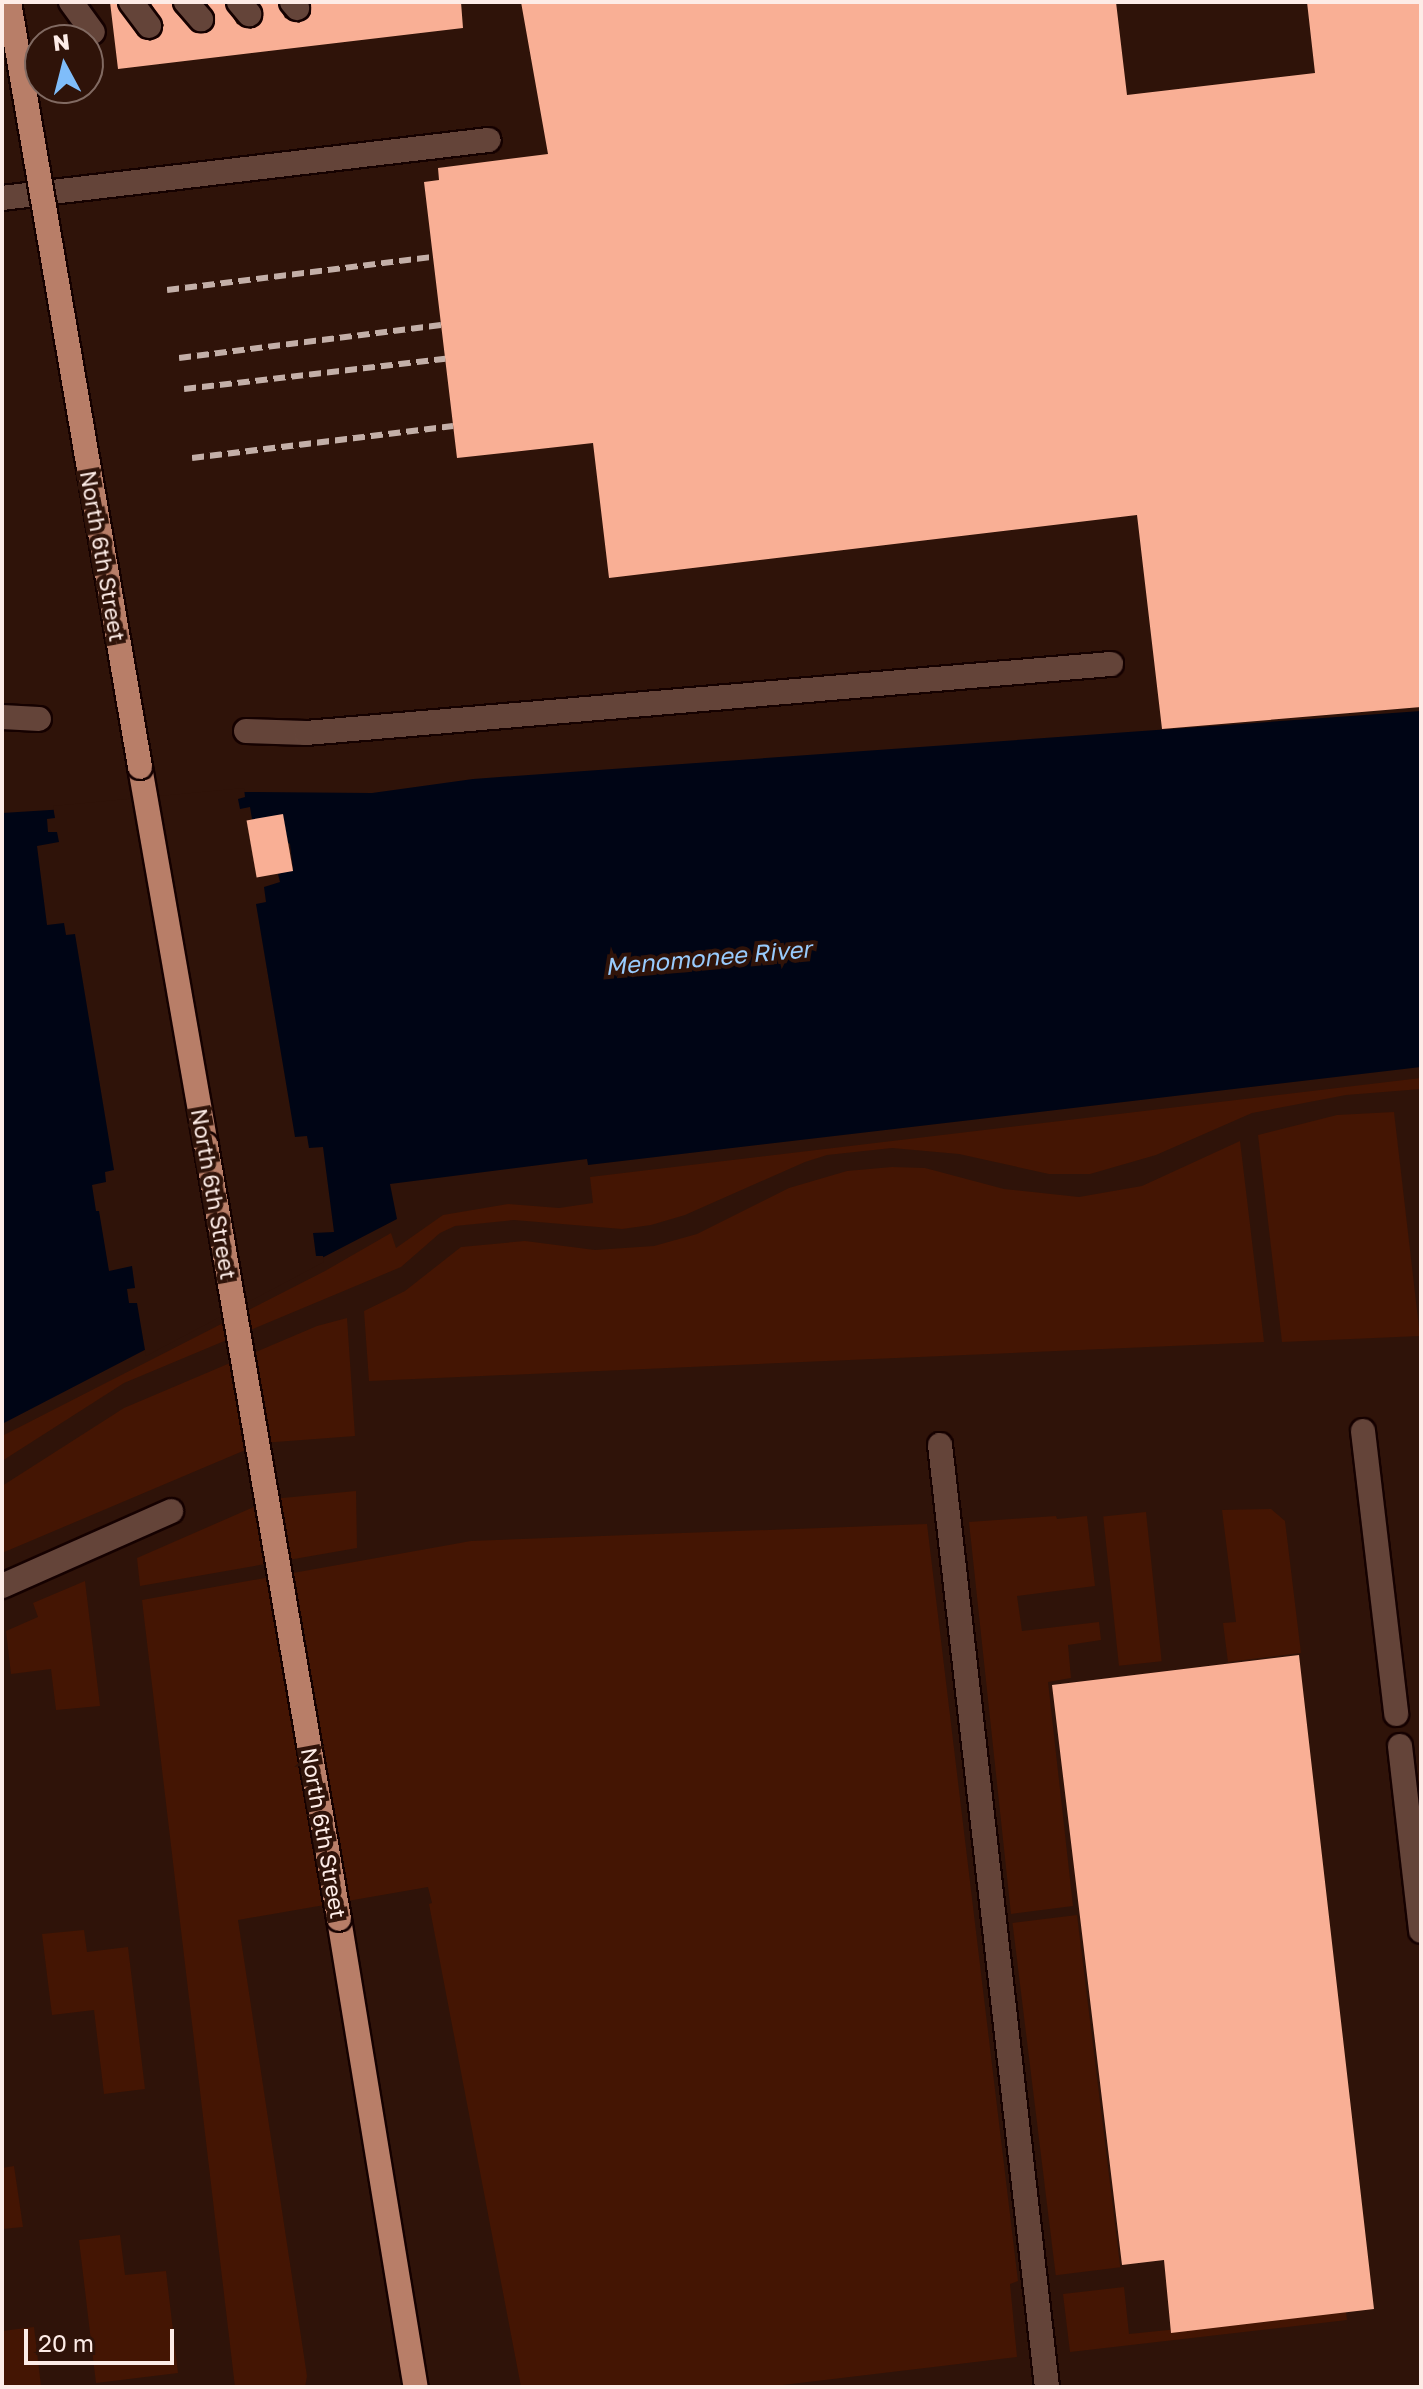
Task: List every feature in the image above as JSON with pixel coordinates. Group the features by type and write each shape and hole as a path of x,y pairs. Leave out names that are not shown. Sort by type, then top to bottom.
{"main road":[{"name":"North 6th Street","path":"9,2 339,1919 416,2387"}],"lane":[{"path":"71,2 87,24"},
{"path":"131,2 149,26"},
{"path":"2,198 489,140"},
{"path":"246,731 306,733 1111,664"},
{"path":"2,717 39,719"},
{"path":"1363,1431 1396,1714"},
{"path":"940,1445 1047,2387"},
{"path":"2,1586 171,1511"},
{"path":"1400,1746 1421,1931"}],"shaded area":[{"path":"1421,1078 1421,1089 1346,1095 1252,1113 1156,1155 1090,1174 1049,1174 959,1154 892,1148 827,1155 805,1162 685,1215 651,1225 622,1229 514,1220 455,1226 440,1233 401,1267 124,1383 2,1461 2,1436 325,1271 391,1233 396,1248 443,1215 508,1204 559,1208 593,1203 590,1177"},
{"path":"1394,1112 1420,1336 1282,1342 1258,1135 1337,1115"},
{"path":"1240,1141 1264,1342 369,1381 364,1311 405,1291 461,1247 525,1241 595,1250 654,1246 697,1234 789,1188 847,1171 892,1167 925,1168 1004,1189 1079,1197 1142,1186"},
{"path":"347,1318 355,1436 262,1443 2,1553 2,1486 124,1408 317,1326"},
{"path":"356,1491 357,1548 140,1586 137,1558 272,1499"},
{"path":"1271,1509 1285,1521 1301,1653 1228,1662 1223,1623 1236,1622 1222,1510"},
{"path":"1146,1512 1162,1661 1119,1666 1103,1516"},
{"path":"1056,1516 1057,1519 1087,1516 1095,1586 1017,1596 1022,1631 1099,1622 1101,1640 1068,1645 1071,1678 1048,1682 1073,1906 1011,1914 969,1522"},
{"path":"927,1524 1018,2281 1010,2284 1017,2357 766,2387 521,2387 428,1887 238,1920 307,2376 305,2387 235,2387 142,1600 471,1541"},
{"path":"85,1581 100,1706 56,1710 51,1669 11,1674 6,1631 38,1617 33,1603"},
{"path":"1077,1915 1120,2267 1056,2275 1012,1923"},
{"path":"84,1930 87,1952 128,1947 145,2089 104,2094 94,2010 52,2015 42,1934"},
{"path":"14,2166 23,2227 2,2229 2,2168"},
{"path":"120,2235 125,2275 166,2271 178,2373 96,2383 79,2240"},
{"path":"1124,2287 1129,2334 1346,2312 1347,2320 1070,2352 1063,2294"},
{"path":"34,2327 41,2386 2,2387 2,2331"}],"water":[{"name":"Menomonee River","path":"1421,711 1421,1067 588,1165 587,1159 390,1184 397,1219 2,1424 2,813 146,804 241,792 372,793 473,779"}],"pier":[{"path":"244,788 245,797 238,799 240,809 250,807 252,819 290,844 293,869 278,874 280,882 264,887 266,902 256,904 295,1137 307,1136 309,1148 323,1147 334,1232 313,1233 316,1256 323,1256 324,1262 146,1356 137,1303 129,1303 127,1289 135,1288 132,1266 109,1271 99,1211 96,1211 92,1185 106,1182 105,1172 114,1170 75,934 66,935 64,923 47,925 37,846 59,842 57,832 48,832 47,819 55,818 53,806"}],"building":[{"path":"110,2 116,2 138,36 150,41 159,37 164,25 150,2 171,2 175,12 197,33 210,31 215,23 215,15 206,2 224,2 237,24 251,29 263,18 259,2 277,2 285,18 299,23 311,14 310,2 461,2 463,28 118,69"},
{"path":"521,2 1116,2 1127,95 1315,73 1307,2 1421,2 1421,707 1162,729 1137,515 609,578 593,443 457,458 424,182 439,180 438,168 548,154"},
{"path":"283,814 293,871 257,878 247,820"},
{"path":"1299,1655 1374,2309 1171,2333 1164,2260 1122,2265 1052,1685"}],"railway":[{"path":"167,290 433,257"},
{"path":"179,358 441,325"},
{"path":"184,389 445,359"},
{"path":"192,458 453,426"}]}
